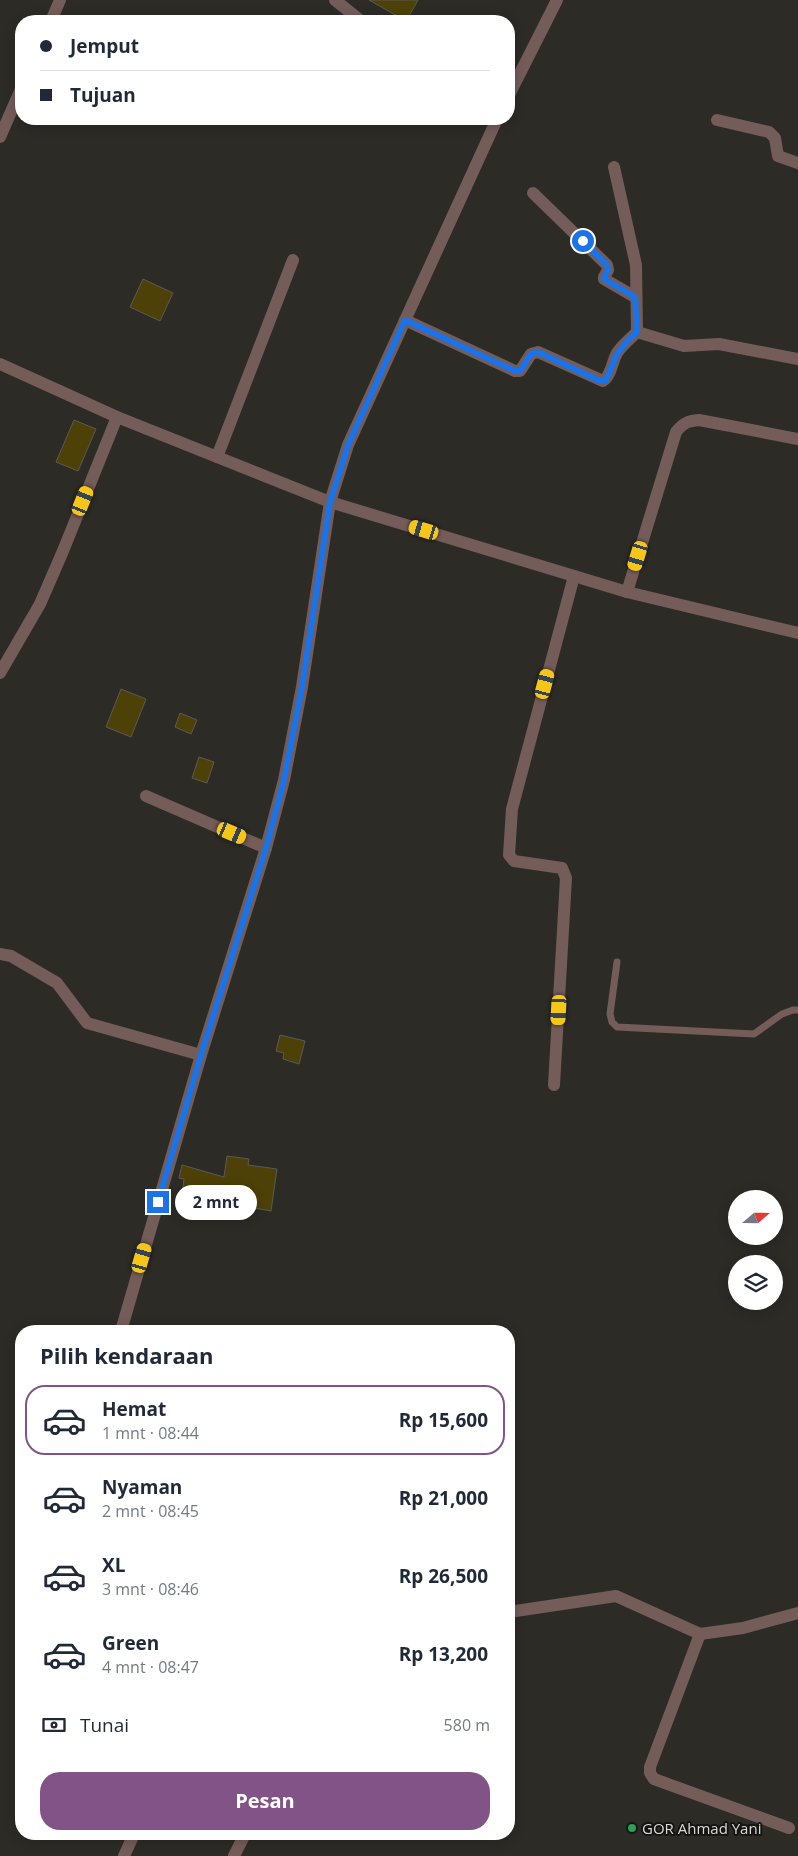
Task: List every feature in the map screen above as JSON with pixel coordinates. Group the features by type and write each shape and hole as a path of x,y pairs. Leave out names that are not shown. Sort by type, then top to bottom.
{"street":[{"path":"54,15 60,0"},
{"path":"336,0 354,15"},
{"path":"515,83 557,0"},
{"path":"0,137 15,103"},
{"path":"717,120 769,132 774,138 778,156 798,163"},
{"path":"123,1325 201,1055 266,848 284,780 302,687 330,502 348,445 494,125"},
{"path":"614,167 636,265 637,332"},
{"path":"533,193 607,265 608,270 604,279 635,297"},
{"path":"217,457 293,260"},
{"path":"405,320 515,371 520,371 531,354 538,352 603,381 607,379 617,354 637,332"},
{"path":"637,332 684,346 719,344 798,359"},
{"path":"0,364 117,417 330,502 627,592 798,633"},
{"path":"0,673 40,604 117,417"},
{"path":"627,592 676,432 682,425 688,421 699,420 798,439"},
{"path":"554,1085 566,878 562,868 514,861 509,855 512,809 574,576"},
{"path":"146,796 266,848"},
{"path":"0,954 11,956 57,983 88,1023 201,1055"},
{"path":"515,1611 616,1596 700,1634 743,1628 798,1613"},
{"path":"700,1634 650,1767 650,1773 654,1779 789,1828"},
{"path":"124,1856 131,1840"},
{"path":"234,1856 242,1840"}],"lane":[{"path":"617,962 610,1014 612,1022 617,1027 754,1034 782,1014 798,1010"}],"building":[{"path":"369,0 418,0 409,15 395,15"},
{"path":"143,279 173,293 160,321 130,307"},
{"path":"74,420 96,429 78,471 56,462"},
{"path":"121,689 146,699 131,737 106,727"},
{"path":"180,713 197,720 191,734 175,727"},
{"path":"199,757 214,762 207,783 192,778"},
{"path":"280,1035 305,1041 299,1064 283,1059 284,1053 276,1051"},
{"path":"227,1156 249,1159 248,1165 277,1169 271,1211 249,1207 250,1202 224,1198 183,1187 184,1179 179,1178 182,1165 224,1177"}],"place":[{"name":"GOR Ahmad Yani","path":"632,1828"}],"route":[{"path":"158,1202 201,1055 266,848 284,780 302,687 330,502 348,445 405,320 517,372 520,371 531,354 538,352 600,381 606,380 617,354 637,332 635,297 604,279 608,270 607,265 583,241"}]}
